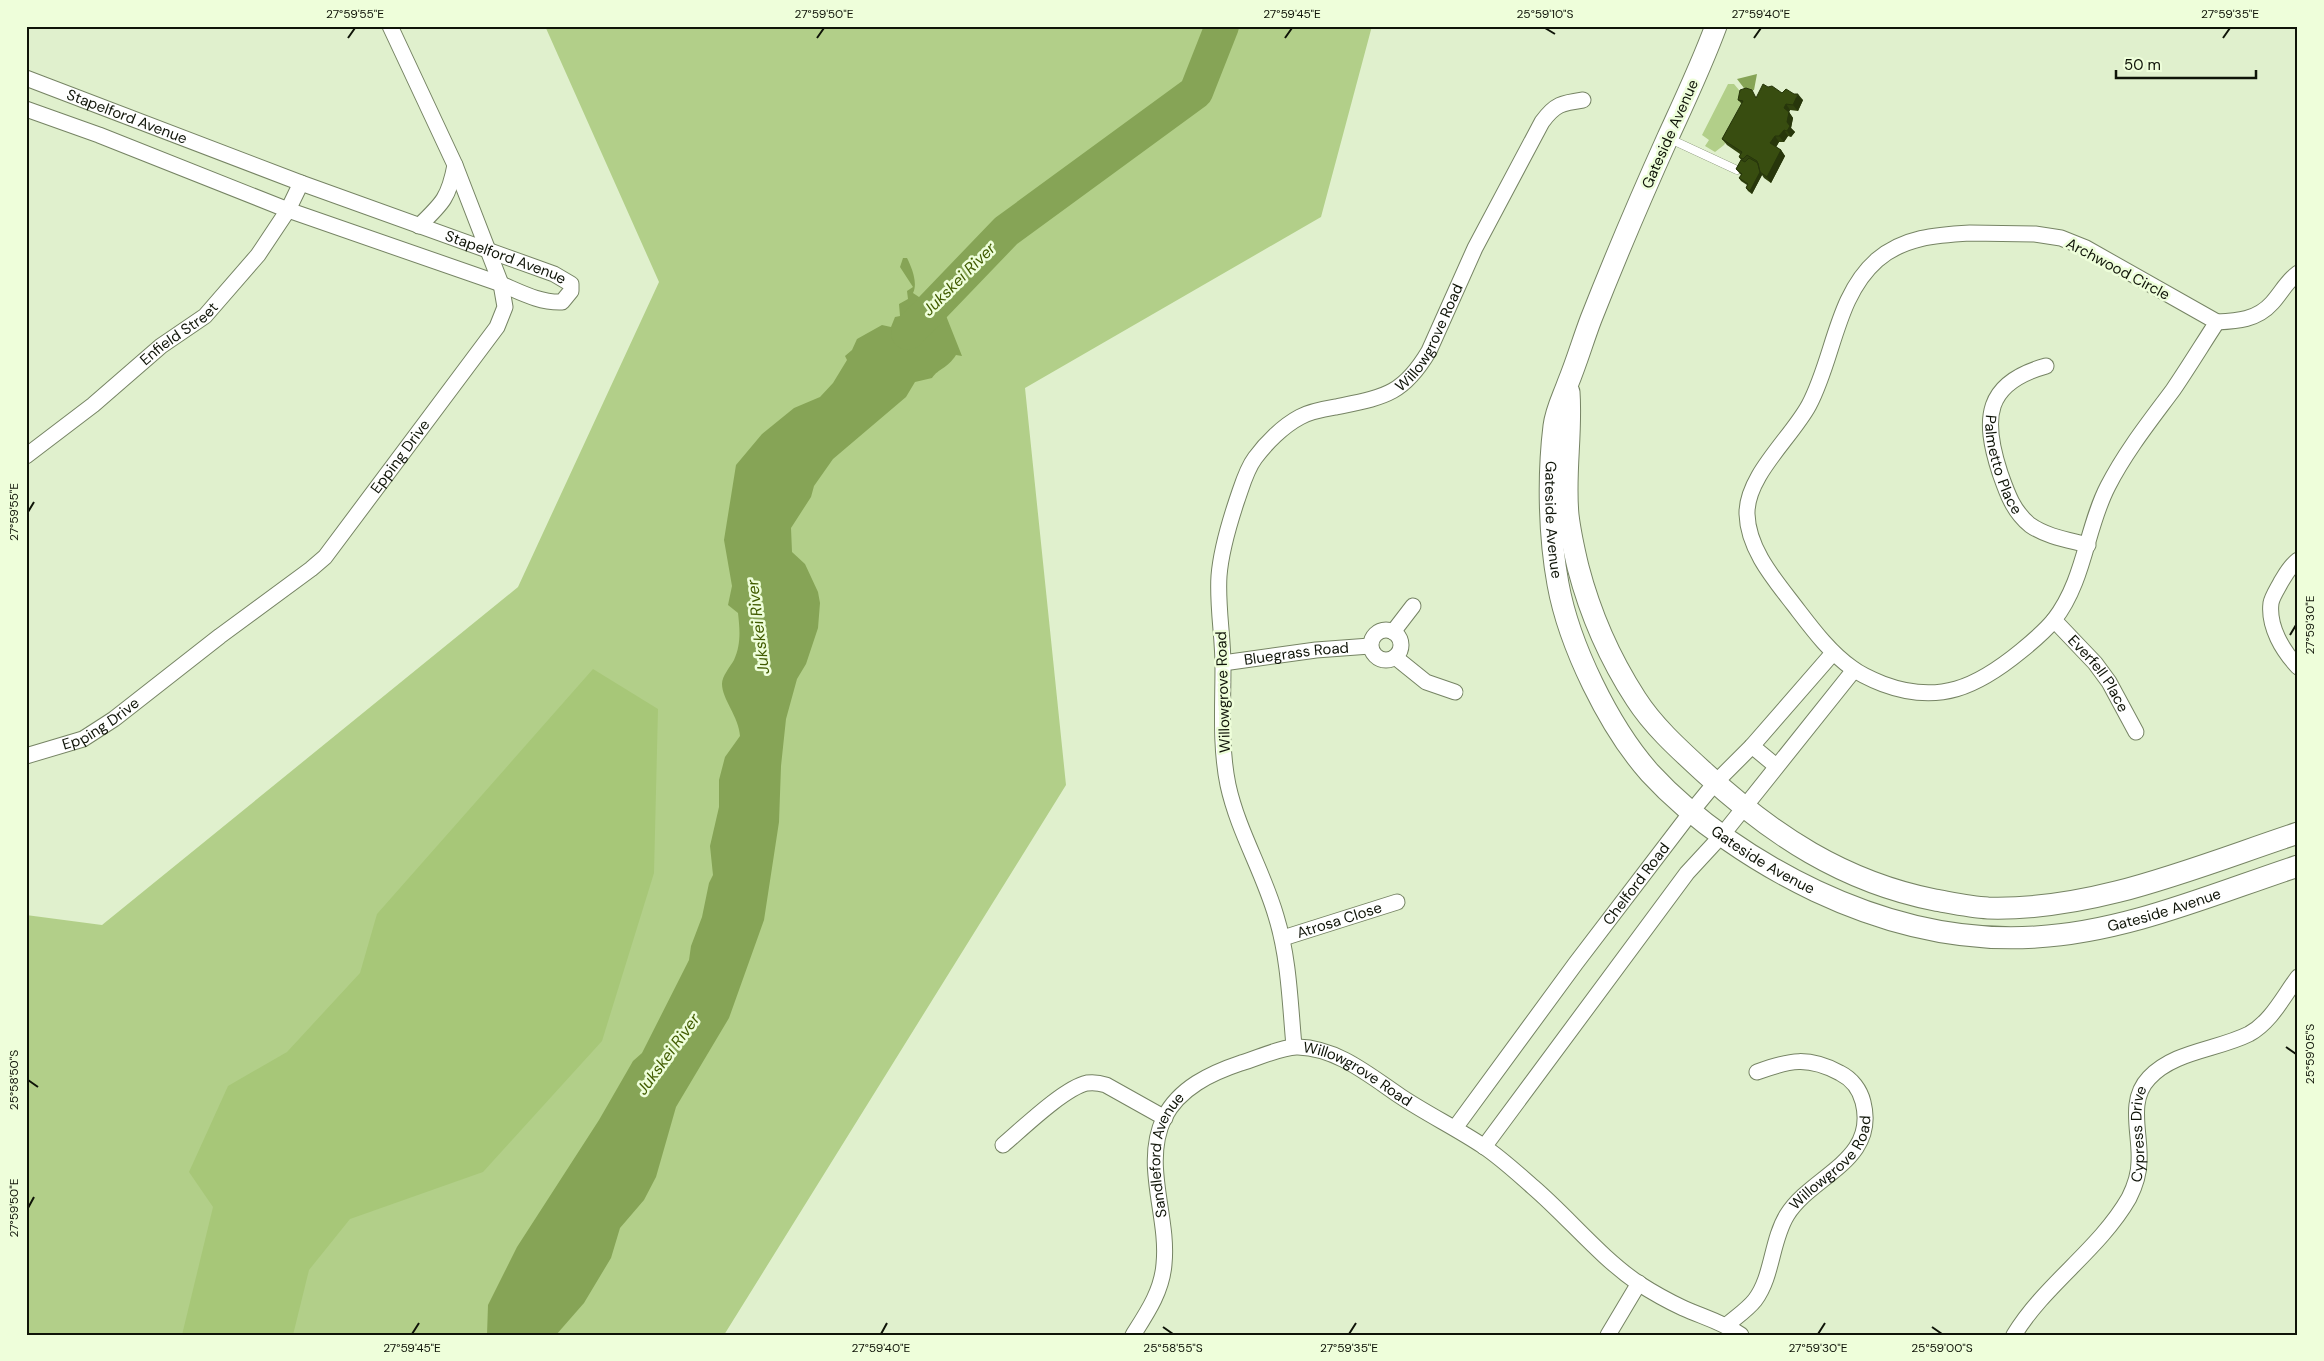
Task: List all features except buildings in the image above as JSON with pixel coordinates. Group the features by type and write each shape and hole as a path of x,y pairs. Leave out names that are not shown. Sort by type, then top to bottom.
{"street":[{"name":"Epping Drive","path":"26,756 83,739 114,719 325,557 497,327 505,307 489,250 455,165 390,26"},
{"name":"Gateside Avenue","path":"1716,26 1603,288 1555,420 1551,455 1552,517 1558,584 1567,620 1583,659 1618,729 1651,774 1692,812 1752,856 1799,883 1853,908 1896,922 1956,934 2000,937 2070,934 2120,924 2298,866"},
{"name":"Stapelford Avenue","path":"26,78 301,184 563,278 571,284 571,291 562,302 554,303 531,297 500,284 288,210 99,135 26,110"},
{"name":"Willowgrove Road","path":"1583,100 1563,103 1551,110 1542,122 1475,248 1420,367 1393,392 1375,399 1317,410 1299,417 1267,443 1253,460 1246,473 1230,522 1219,576 1223,663 1222,731 1227,782 1232,806 1265,885 1283,938 1294,1046 1315,1048 1357,1067 1403,1098 1484,1147 1535,1188 1613,1263 1639,1283"},
{"path":"419,226 446,197 451,188 455,165"},
{"name":"Enfield Street","path":"26,456 94,405 161,346 204,316 258,255 288,210 301,184"},
{"name":"Archwood Circle","path":"1979,233 2035,234 2052,237 2086,248 2216,322 2174,388 2128,452 2108,486 2096,513 2088,545 2074,583 2054,620 2031,643 1986,678 1943,693 1922,694 1897,689 1854,670 1834,653 1771,575 1758,554 1750,533 1747,513 1749,498 1757,480 1802,418 1814,395 1827,364 1841,316 1851,294 1875,262 1896,247 1935,235 1979,233"},
{"path":"2216,322 2244,320 2260,314 2298,273"},
{"name":"Palmetto Place","path":"2046,366 2014,378 1995,402 1989,416 1995,457 2009,499 2016,512 2031,526 2050,536 2088,545"},
{"name":"Gateside Avenue","path":"1569,382 1571,416 1568,514 1578,566 1608,650 1636,700 1657,726 1715,783 1808,853 1873,883 1913,896 1987,908 2066,902 2115,892 2140,886 2298,834"},
{"path":"2298,560 2292,565 2271,602 2272,620 2280,643 2287,656 2298,667"},
{"path":"1393,632 1413,606"},
{"name":"Everfell Place","path":"2054,620 2095,663 2109,682 2136,732"},
{"path":"1383,630 1393,632 1398,636 1401,647 1395,657 1390,660 1379,659 1371,651 1370,646 1371,640 1378,632 1383,630"},
{"name":"Bluegrass Road","path":"1223,663 1316,650 1370,646"},
{"name":"Chelford Road","path":"1455,1128 1576,963 1715,783 1752,746 1834,653"},
{"path":"1395,657 1426,682 1455,692"},
{"path":"1484,1147 1687,873 1723,834 1854,670"},
{"path":"1752,746 1776,766"},
{"name":"Atrosa Close","path":"1283,938 1397,902"},
{"name":"Cypress Drive","path":"2014,1335 2032,1308 2114,1220 2129,1198 2136,1180 2139,1163 2137,1103 2141,1089 2148,1079 2158,1069 2178,1059 2248,1034 2262,1025 2298,977"},
{"name":"Sandleford Avenue","path":"1133,1335 1148,1312 1160,1286 1164,1264 1164,1244 1155,1175 1159,1134 1164,1118 1175,1102 1202,1079 1227,1068 1294,1046"},
{"name":"Willowgrove Road","path":"1727,1325 1751,1304 1764,1284 1781,1230 1794,1206 1804,1193 1849,1158 1860,1141 1864,1126 1864,1110 1860,1093 1847,1077 1828,1067 1806,1061 1784,1063 1757,1072"},
{"path":"1003,1145 1054,1103 1076,1087 1087,1083 1097,1082 1106,1085 1164,1118"},
{"path":"1608,1335 1639,1283 1680,1307 1727,1325 1741,1335"}],"lane":[{"path":"1668,138 1737,170"}],"shaded area":[{"path":"545,26 1372,26 1321,217 1025,388 1066,785 724,1335 26,1335 26,915 102,925 518,587 659,282"},
{"path":"1728,84 1734,84 1744,96 1741,105 1746,109 1724,145 1715,152 1705,146 1709,140 1702,135"},
{"path":"593,669 658,709 654,873 602,1041 483,1172 350,1219 309,1270 293,1335 182,1335 213,1207 189,1172 228,1086 287,1052 360,973 377,914"}],"water":[{"path":"1757,74 1754,90 1747,92 1737,79"},
{"path":"903,258 907,258 914,276 915,285 913,293 922,299 932,293 934,295 937,293 962,356 956,355 932,378 915,382 906,397 833,459 814,486 811,497 791,528 792,552 805,564 818,592 820,603 818,628 806,664 797,679 786,719 781,766 779,822 764,920 729,1018 676,1107 656,1177 644,1200 620,1228 611,1258 584,1303 556,1335 487,1335 488,1305 517,1247 599,1120 633,1061 642,1053 689,960 691,946 702,917 709,883 713,875 710,846 719,807 719,780 725,757 740,736 737,722 725,696 722,684 738,649 739,637 738,613 728,605 732,586 724,540 736,465 762,434 794,408 820,397 833,383 847,360 845,356 852,350 857,339 882,325 891,327 895,317 900,316 899,304 908,299 907,291 913,287 900,267"}],"waterway":[{"name":"Jukskei River","path":"908,333 1006,231 1196,92 1222,26"}]}
